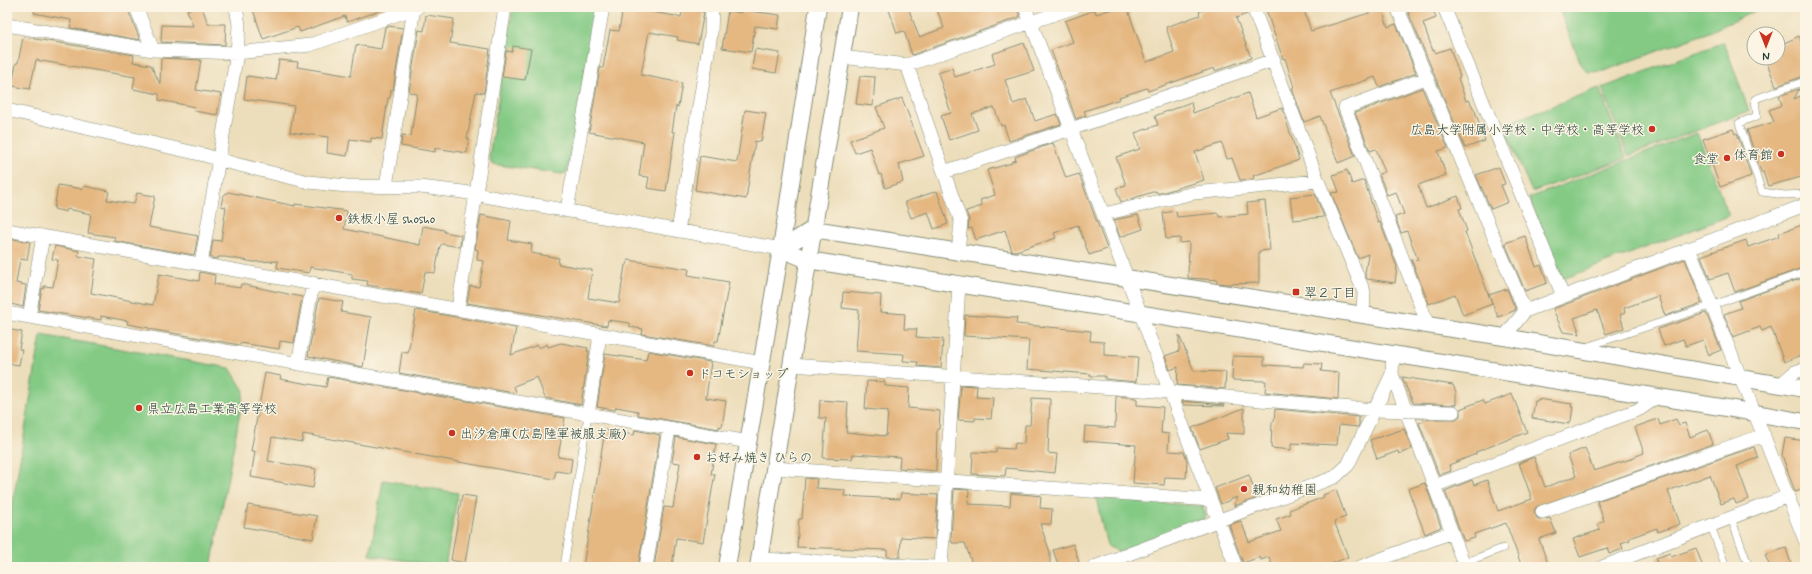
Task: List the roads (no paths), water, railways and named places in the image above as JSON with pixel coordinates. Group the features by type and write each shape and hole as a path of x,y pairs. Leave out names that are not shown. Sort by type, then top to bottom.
{"street":[{"path":"136,7 153,50"},
{"path":"201,264 238,53 238,25 236,7"},
{"path":"458,309 506,7"},
{"path":"567,210 603,7"},
{"path":"678,231 711,34 712,7"},
{"path":"727,567 781,248 818,7"},
{"path":"850,7 759,563 936,567"},
{"path":"1025,7 1129,279 1236,567"},
{"path":"842,57 907,65 1075,7"},
{"path":"1253,7 1318,181 1364,292 1363,315"},
{"path":"1397,7 1525,311"},
{"path":"1444,7 1563,296"},
{"path":"7,25 153,50 238,53 310,44 416,8 386,186"},
{"path":"944,172 1072,130 1274,60"},
{"path":"907,65 961,222 958,252"},
{"path":"1426,78 1345,108 1428,325"},
{"path":"7,110 219,159 309,182 347,186 420,187 476,194 678,231 781,248 808,260 1805,422"},
{"path":"1104,214 1194,193 1318,181"},
{"path":"1504,337 1525,311 1805,205"},
{"path":"781,248 813,229 1504,337 1805,389"},
{"path":"7,230 762,363"},
{"path":"29,317 43,236"},
{"path":"1689,248 1805,538"},
{"path":"298,364 313,284"},
{"path":"940,567 959,285"},
{"path":"7,313 749,442"},
{"path":"588,414 600,335"},
{"path":"1094,567 1335,477 1348,465 1375,410 1392,374 1393,355"},
{"path":"791,365 1170,392 1375,410 1453,412"},
{"path":"1780,385 1794,372 1805,368"},
{"path":"1392,374 1464,565"},
{"path":"1434,486 1640,409 1657,397"},
{"path":"646,567 669,429"},
{"path":"1542,512 1764,435"},
{"path":"774,468 1211,500"},
{"path":"1602,567 1788,496"},
{"path":"1360,567 1452,532"}],"lane":[{"path":"1805,81 1755,99 1757,116 1739,122 1762,192 1785,195 1805,194"},
{"path":"1578,350 1713,305 1805,272"},
{"path":"564,567 588,414"},
{"path":"1731,518 1750,567"},
{"path":"1711,526 1726,567"},
{"path":"1464,565 1503,548"}],"place":[{"name":"広島大学附属小学校・中学校・高等学校","path":"1652,129"},
{"name":"体育館","path":"1781,154"},
{"name":"食堂","path":"1727,158"},
{"name":"鉄板小屋 shosho","path":"339,218"},
{"name":"翠２丁目","path":"1296,292"},
{"name":"ドコモショップ","path":"690,373"},
{"name":"県立広島工業高等学校","path":"139,408"},
{"name":"出汐倉庫(広島陸軍被服支廠)","path":"452,433"},
{"name":"お好み焼き ひらの","path":"697,457"},
{"name":"親和幼稚園","path":"1244,489"}]}
